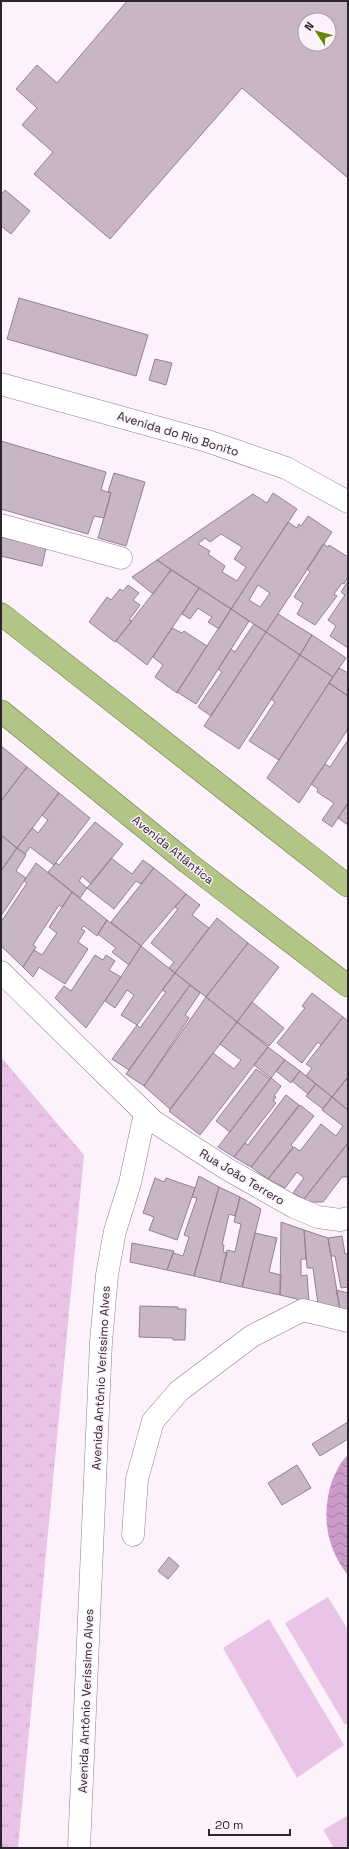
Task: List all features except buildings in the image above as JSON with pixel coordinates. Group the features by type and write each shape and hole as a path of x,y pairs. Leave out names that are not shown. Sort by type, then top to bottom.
{"main road":[{"path":"1,614 348,886"},
{"name":"Avenida Atlântica","path":"1,711 188,863 348,986"}],"street":[{"name":"Avenida do Rio Bonito","path":"1,384 207,440 286,468 348,502"},
{"path":"1,525 121,558"},
{"path":"1,972 145,1113"},
{"name":"Rua João Terrero","path":"145,1113 153,1121 208,1157 294,1207 318,1217 340,1220 348,1218"},
{"name":"Avenida Antônio Veríssimo Alves","path":"79,1848 101,1350 106,1283 115,1231 130,1183 145,1113"},
{"path":"133,1535 137,1479 153,1421 179,1391 252,1336 303,1310 348,1321"}],"green space":[{"path":"1,1057 84,1155 18,1848 1,1848"},
{"path":"328,1597 348,1630 348,1723 345,1725 285,1623"},
{"path":"269,1619 344,1745 297,1778 223,1648"},
{"path":"348,1815 348,1848 334,1848 323,1830"}],"water":[{"path":"348,1455 348,1575 335,1554 330,1542 326,1518 332,1481 340,1464"}]}
